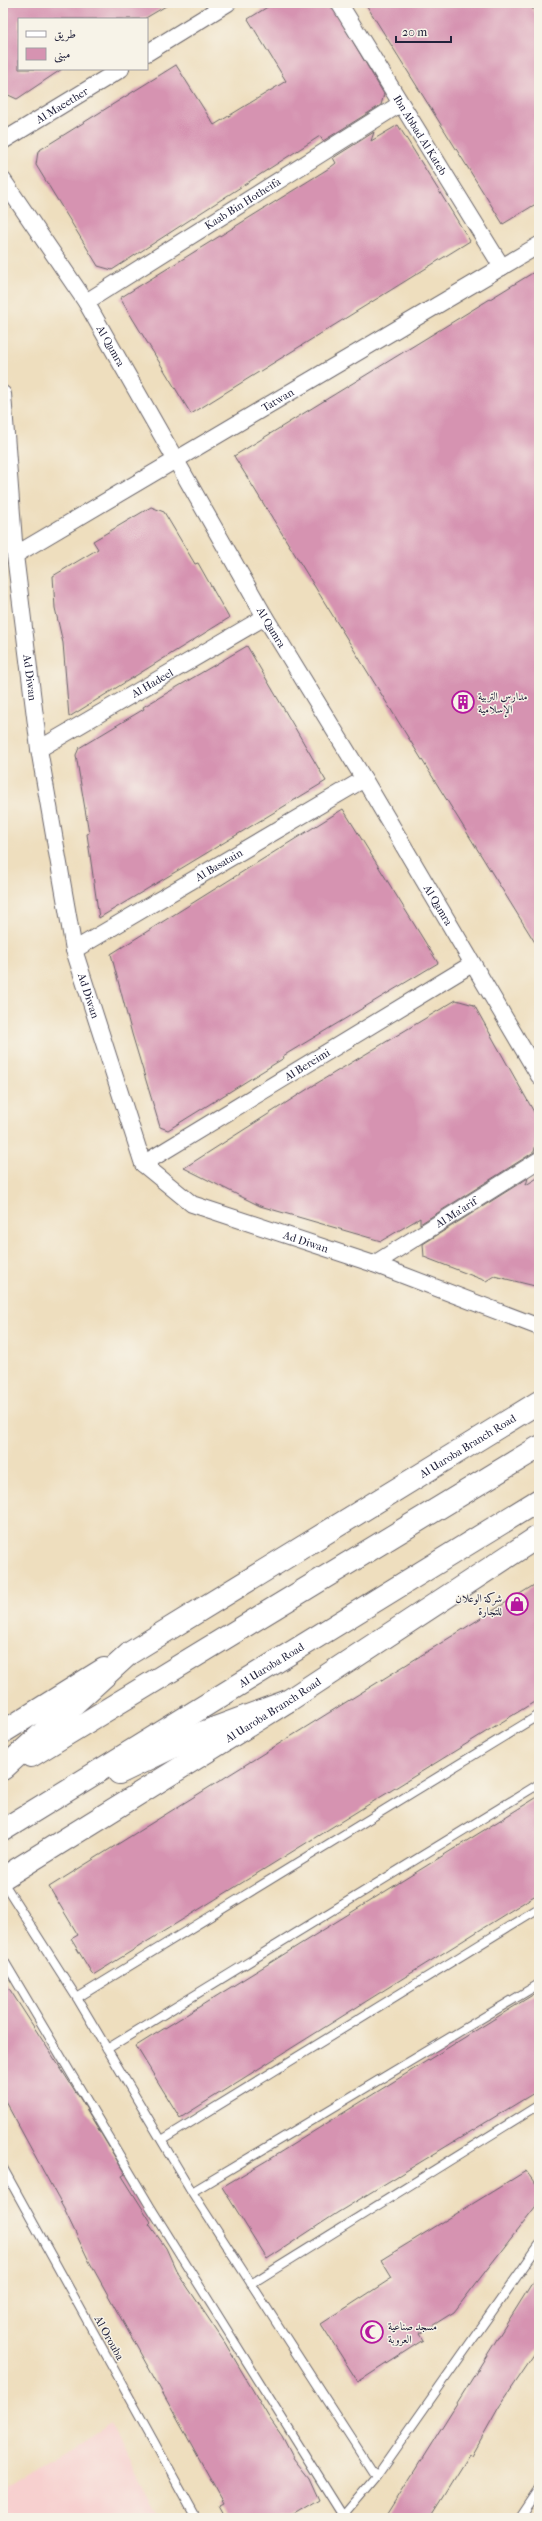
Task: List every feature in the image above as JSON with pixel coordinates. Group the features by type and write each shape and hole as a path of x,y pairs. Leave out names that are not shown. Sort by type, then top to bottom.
{"main road":[{"name":"Al Uaroba Branch Road","path":"3,1732 130,1652 539,1402"},
{"path":"3,1773 160,1679 539,1447"},
{"name":"Al Uaroba Road","path":"8,1827 539,1500"},
{"name":"Al Uaroba Branch Road","path":"3,1878 288,1701 539,1536"},
{"name":"Al Uaroba Branch Road","path":"3,1769 130,1652"},
{"path":"8,1827 204,1732 288,1701"}],"street":[{"path":"148,52 228,3"},
{"name":"Ibn Abbad Al Kateb","path":"339,3 502,267"},
{"name":"Al Maeether","path":"3,141 119,70"},
{"name":"Kaab Bin Hotheifa","path":"86,302 400,104"},
{"name":"Al Qamra","path":"3,180 86,302 265,617 364,779 539,1076"},
{"name":"Tatwan","path":"16,555 176,462 539,245"},
{"name":"Ad Diwan","path":"3,394 16,555 39,749 74,950 143,1164 192,1204 374,1264 539,1327"},
{"name":"Al Hadeel","path":"39,749 265,617"},
{"name":"Al Basatain","path":"74,950 364,779"},
{"name":"Al Bereimi","path":"143,1164 472,964"},
{"name":"Al Ma'arif","path":"374,1264 539,1160"}],"lane":[{"path":"77,1998 539,1715"},
{"path":"107,2049 539,1784"},
{"path":"3,1882 77,1998 192,2192 376,2477"},
{"path":"162,2140 539,1908"},
{"path":"3,1959 163,2229 342,2517 376,2477 539,2245"},
{"path":"192,2192 539,1984"},
{"path":"251,2284 539,2105"},
{"name":"Al Orouba","path":"3,2168 196,2518"},
{"path":"519,2518 539,2488"}],"shaded area":[{"path":"111,2423 160,2518 3,2518 3,2490"}],"building":[{"path":"3,3 171,3 146,18 18,18 18,70 60,70 17,99 4,93"},
{"path":"274,3 330,3 384,94 381,105 323,141 320,136 112,270 98,266 36,165 38,151 176,65 214,125 286,81 248,19"},
{"path":"365,3 529,3 539,19 539,202 503,224"},
{"path":"398,125 470,241 191,414 120,298 331,167 336,163 333,158 374,132 371,141"},
{"name":"مدارس التربية الإسلامية","path":"539,269 539,949 234,456"},
{"path":"151,507 164,512 195,564 198,563 229,618 69,717 63,643 55,608 53,576 98,549 93,541"},
{"path":"247,646 326,781 99,918 87,834 89,833 76,755 79,748 144,709 143,707"},
{"path":"343,809 438,963 283,1056 284,1058 168,1130 160,1127 132,1034 111,954"},
{"path":"456,1000 474,1005 539,1121 539,1132 534,1152 420,1224 420,1218 381,1241 260,1206 184,1168 314,1085"},
{"path":"539,1177 539,1287 494,1276 486,1281 424,1257 423,1244 528,1178 526,1185"},
{"path":"539,1582 539,1699 93,1975 71,1939 78,1935 49,1887"},
{"path":"539,1796 539,1893 180,2118 136,2046"},
{"path":"3,1979 81,2100 125,2174 122,2176 151,2222 149,2224 166,2248 176,2270 225,2343 268,2416 282,2436 294,2459 309,2478 319,2500 289,2518 227,2518 220,2505 224,2503 89,2261 64,2209 3,2097"},
{"path":"539,1991 539,2090 337,2213 267,2259 222,2187"},
{"path":"526,2171 539,2189 539,2202 454,2312 419,2334 423,2340 358,2382 321,2324 392,2278 381,2260"},
{"path":"539,2272 539,2348 499,2407 472,2455 470,2454 430,2518 385,2518"}],"place":[{"name":"مدارس التربية الإسلامية","path":"463,702"},
{"name":"شركة الوعلان للتجارة","path":"517,1604"},
{"name":"مسجد صناعية العروبة","path":"372,2332"}]}
